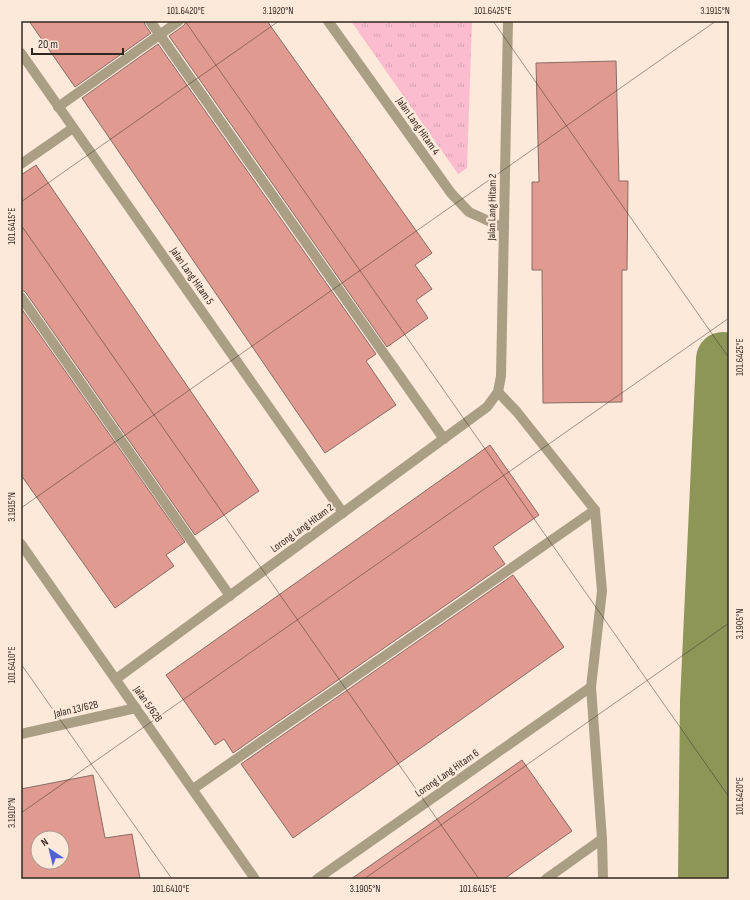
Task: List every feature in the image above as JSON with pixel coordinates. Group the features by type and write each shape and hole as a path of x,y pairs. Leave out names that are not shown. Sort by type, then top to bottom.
{"street":[{"path":"150,21 444,439"},
{"path":"58,107 179,21"},
{"name":"Jalan Lang Hitam 4","path":"328,21 451,193 469,212 504,228"},
{"name":"Jalan Lang Hitam 2","path":"498,392 501,376 508,21"},
{"name":"Jalan Lang Hitam 5","path":"21,53 343,513"},
{"path":"21,164 73,128"},
{"path":"21,297 230,596"},
{"path":"498,392 517,412 594,510 602,591 590,687 602,840 603,879"},
{"name":"Lorong Lang Hitam 2","path":"116,680 487,407 498,392"},
{"path":"193,789 594,510"},
{"name":"Jalan 5/62B","path":"21,544 255,879"},
{"name":"Lorong Lang Hitam 6","path":"317,879 590,687"},
{"name":"Jalan 13/62B","path":"21,734 136,708"},
{"path":"546,879 602,840"}],"green space":[{"path":"351,21 472,21 467,168 458,174"}],"building":[{"path":"29,21 144,21 151,33 75,87"},
{"path":"185,21 267,21 432,253 415,265 432,289 416,300 428,318 387,347 169,36 183,26"},
{"path":"158,44 376,354 366,361 396,405 325,453 82,98"},
{"path":"616,61 619,181 628,181 627,270 622,270 622,402 543,403 542,270 532,270 532,182 539,182 536,63"},
{"path":"36,165 259,491 195,535 26,293 21,291 21,175"},
{"path":"21,308 185,542 166,555 174,566 115,608 21,475"},
{"path":"490,445 539,515 493,547 505,564 233,753 224,739 215,745 166,675"},
{"path":"513,575 564,647 293,838 241,764"},
{"path":"522,760 572,831 504,879 351,879"},
{"path":"93,775 105,838 132,834 140,879 21,879 21,789"}],"waterway":[{"path":"705,879 707,702 723,359"}]}
